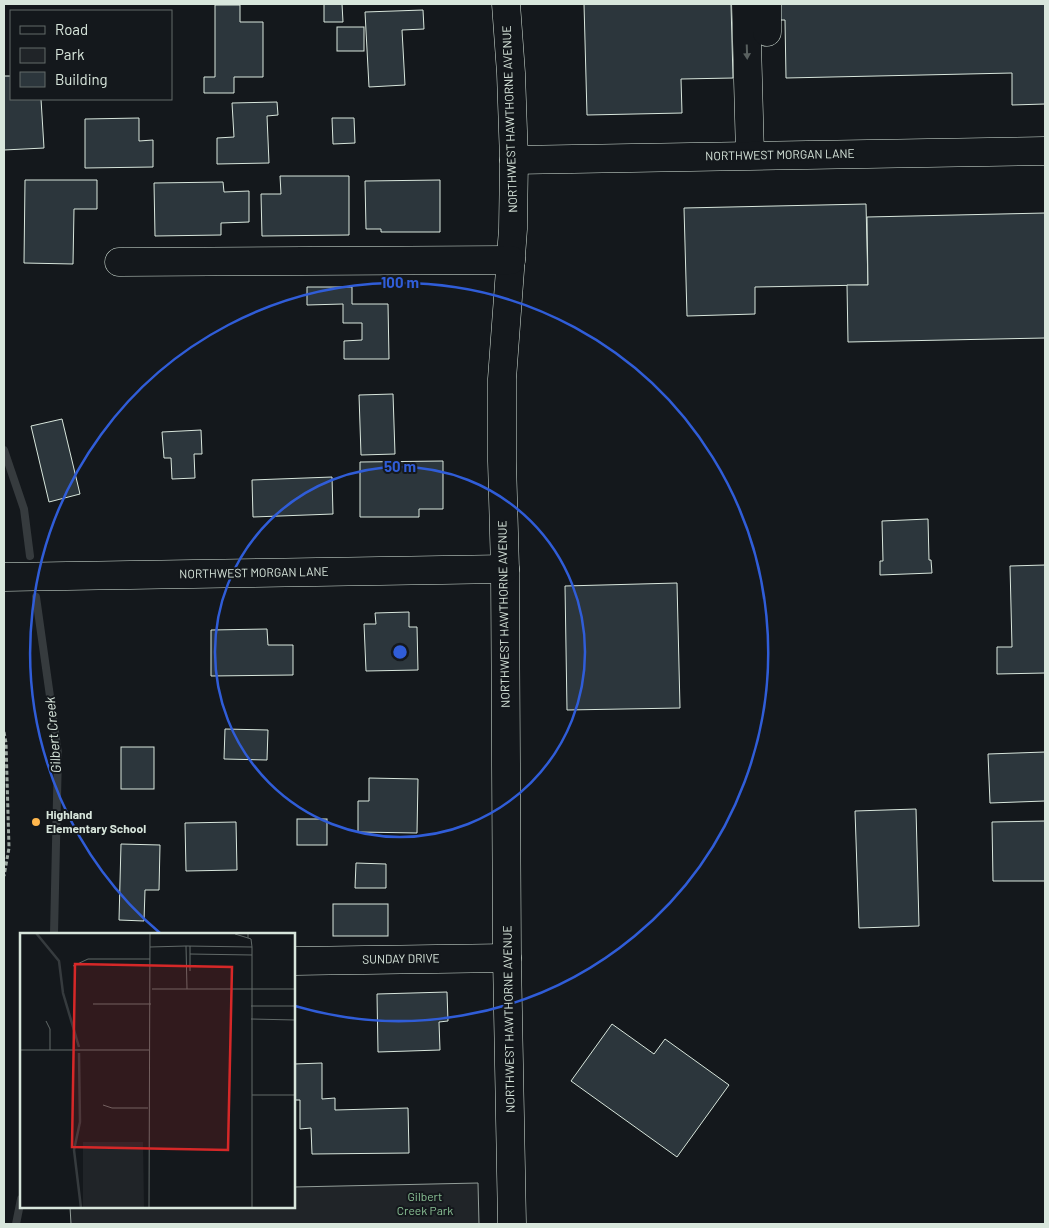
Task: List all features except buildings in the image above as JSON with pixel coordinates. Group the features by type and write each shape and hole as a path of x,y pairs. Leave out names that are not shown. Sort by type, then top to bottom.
{"street":[{"name":"NORTHWEST HAWTHORNE AVENUE","path":"506,4 514,160 511,260 502,379 507,958 512,1224"},
{"path":"746,4 750,155"},
{"path":"767,4 767,32"},
{"name":"NORTHWEST MORGAN LANE","path":"514,160 1045,151"},
{"path":"120,262 511,260"},
{"name":"NORTHWEST MORGAN LANE","path":"4,577 505,569"},
{"name":"SUNDAY DRIVE","path":"295,961 507,958"}],"path":[{"path":"4,732 6,743 9,848 4,876"}],"green space":[{"name":"Gilbert Creek Park","path":"478,1183 479,1224 71,1224 70,1208 295,1208 295,1187"}],"waterway":[{"name":"Gilbert Creek","path":"4,450 24,509 30,556"},
{"name":"Gilbert Creek","path":"36,597 58,753 54,933"},
{"name":"Gilbert Creek","path":"16,1224 20,1204"}],"place":[{"name":"Highland Elementary School","path":"36,822"}]}
